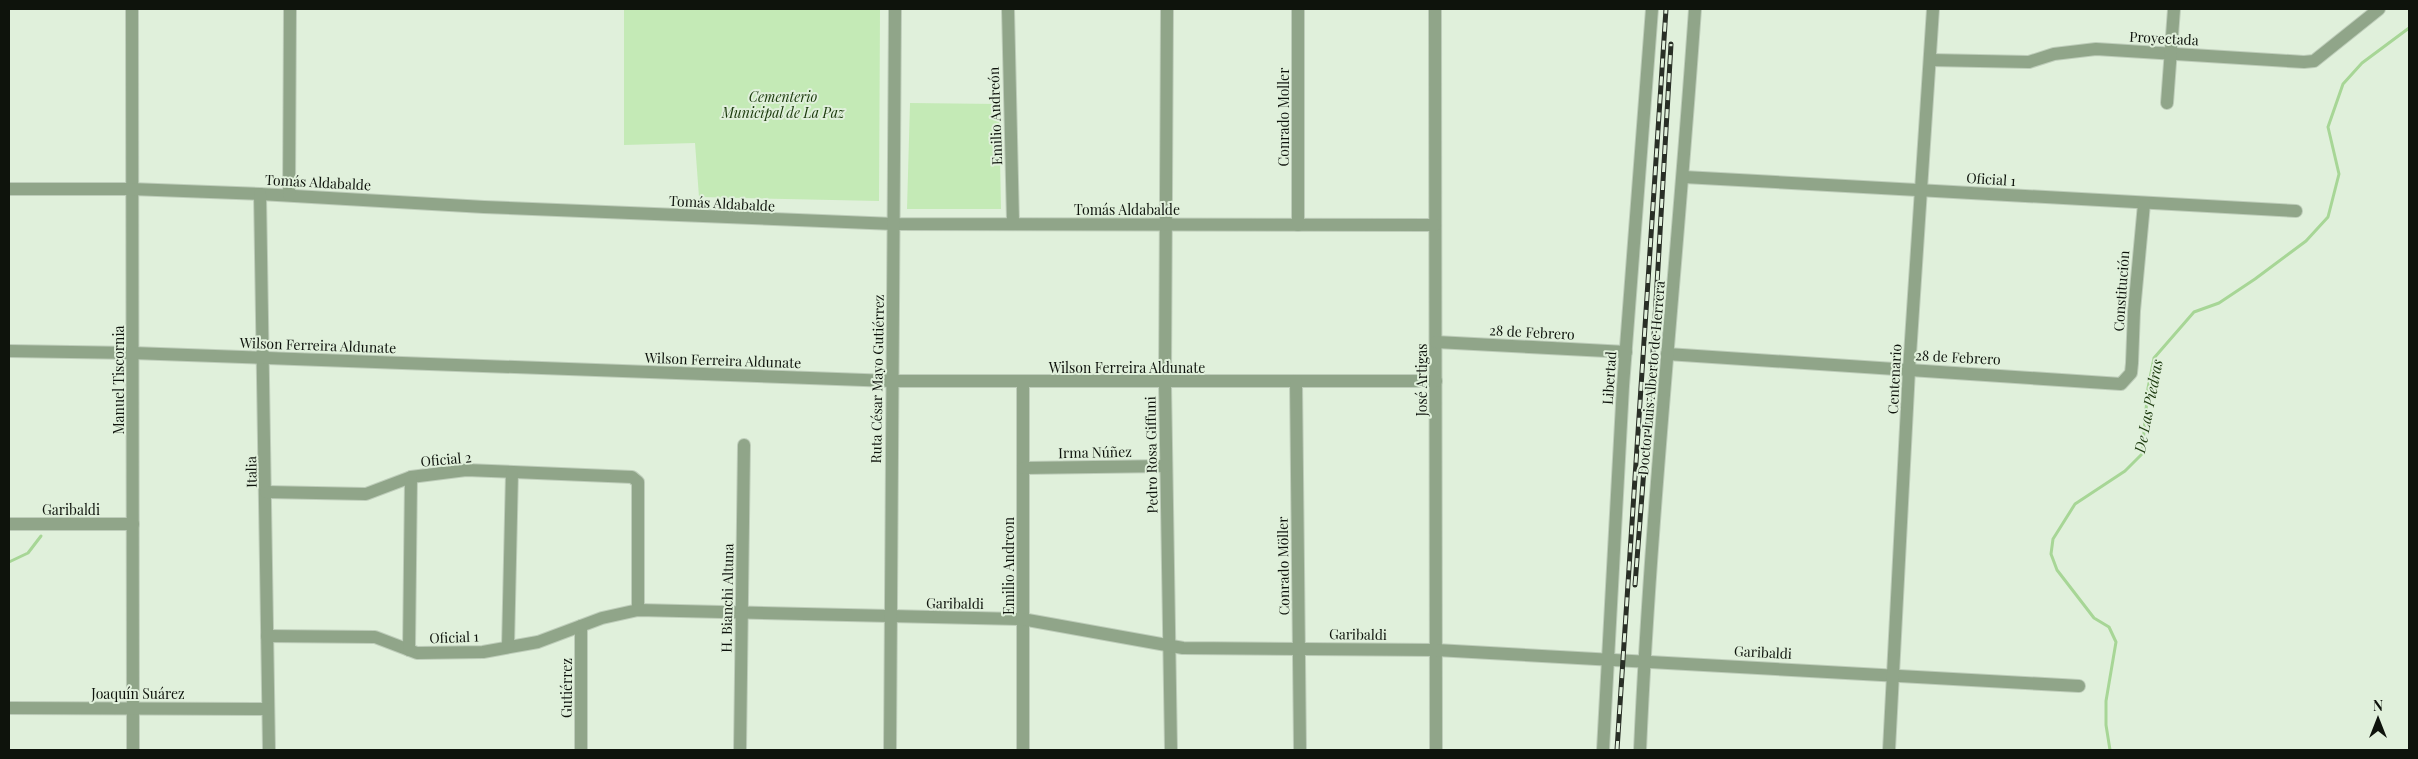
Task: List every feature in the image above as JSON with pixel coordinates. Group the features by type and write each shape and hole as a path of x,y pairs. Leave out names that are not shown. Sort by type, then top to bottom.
{"street":[{"name":"Manuel Tiscornia","path":"132,9 133,750"},
{"path":"289,196 290,9"},
{"name":"Ruta César Mayo Gutiérrez","path":"890,750 895,9"},
{"name":"Emilio Andreón","path":"1008,9 1013,222"},
{"name":"Pedro Rosa Giffuni","path":"1167,9 1164,382 1171,750"},
{"name":"Conrado Moller","path":"1298,9 1298,225"},
{"name":"José Artigas","path":"1435,9 1436,750"},
{"name":"Libertad","path":"1603,750 1626,352 1652,9"},
{"name":"Doctor Luis Alberto de Herrera","path":"1640,750 1644,660 1667,354 1684,177 1695,9"},
{"name":"Centenario","path":"1889,750 1895,675 1909,370 1933,9"},
{"path":"2167,103 2174,9"},
{"name":"Proyectada","path":"1930,60 2029,62 2054,54 2096,49 2278,61 2314,61 2379,9"},
{"name":"Oficial 1","path":"1684,177 2296,212"},
{"name":"Tomás Aldabalde","path":"9,189 131,189 260,194 494,207 894,224 1013,222 1435,225"},
{"name":"Italia","path":"260,194 269,750"},
{"name":"Constitución","path":"2126,380 2131,373 2134,311 2144,204"},
{"name":"28 de Febrero","path":"1436,342 1626,352"},
{"name":"Wilson Ferreira Aldunate","path":"9,351 133,353 892,381 1436,381"},
{"name":"28 de Febrero","path":"1667,354 2108,384 2121,384 2126,380"},
{"name":"Conrado Möller","path":"1296,381 1300,750"},
{"name":"Emilio Andreon","path":"1023,382 1023,750"},
{"name":"H. Bianchi Altuna","path":"740,750 744,445"},
{"name":"Irma Núñez","path":"1023,468 1166,466"},
{"name":"Oficial 2","path":"266,492 366,494 411,477 466,470 632,477 638,482 638,610"},
{"path":"508,647 512,472"},
{"path":"409,650 411,477"},
{"name":"Garibaldi","path":"9,524 133,524"},
{"name":"Oficial 1","path":"267,636 375,637 417,653 484,652 538,642 616,614 638,610"},
{"name":"Garibaldi","path":"638,610 742,614 1022,619 1170,647 1436,650 1609,658 2079,686"},
{"name":"Gutiérrez","path":"581,626 581,750"},
{"name":"Joaquín Suárez","path":"9,708 267,709"}],"green space":[{"name":"Cementerio Municipal de La Paz","path":"624,9 880,9 879,201 699,197 695,143 624,145"},
{"path":"910,103 999,104 1001,209 907,209"}],"waterway":[{"name":"De Las Piedras","path":"2110,750 2106,725 2106,701 2116,642 2109,627 2094,618 2057,570 2051,554 2053,539 2075,504 2125,471 2142,454 2148,388 2154,358 2194,312 2219,303 2255,279 2306,241 2328,217 2339,174 2328,127 2343,84 2362,63 2409,28"},
{"path":"9,562 28,553 41,536"}],"railway":[{"path":"1617,750 1666,9"},
{"path":"1635,585 1653,353 1671,44"}]}
